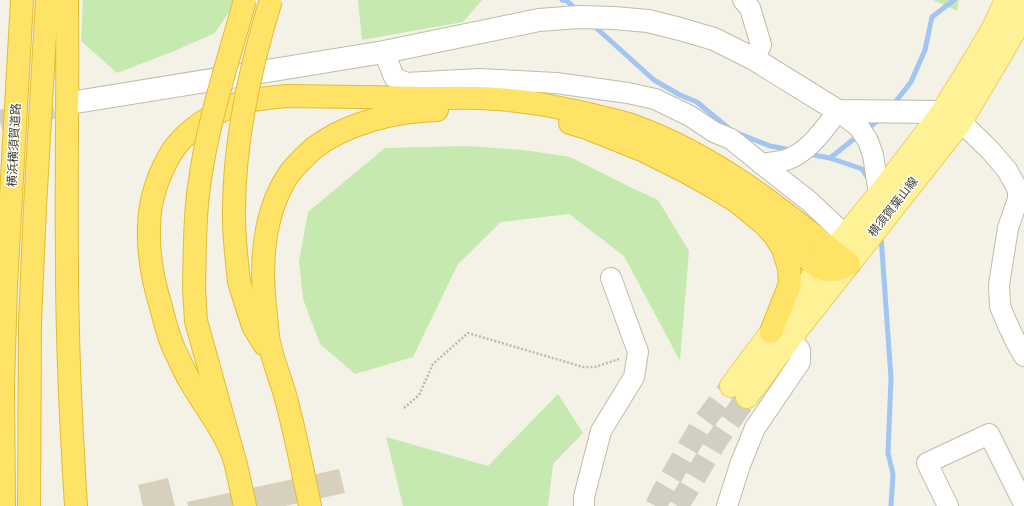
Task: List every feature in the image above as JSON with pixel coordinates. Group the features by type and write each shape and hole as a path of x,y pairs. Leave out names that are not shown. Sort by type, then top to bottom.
{"highway":[{"path":"0,128 9,0"},
{"name":"横浜横須賀道路","path":"4,506 3,386 6,285 22,0"},
{"name":"横浜横須賀道路","path":"29,506 30,323 48,0"},
{"path":"67,0 68,300 71,409 76,506"},
{"path":"245,0 223,77 205,152 197,205 194,288 196,321 236,465 245,506"},
{"path":"271,0 246,92 237,155 234,220 239,282 253,326 273,359"},
{"path":"236,465 230,448 220,429 190,382 174,349 155,288 150,256 149,227 154,191 162,170 174,149 193,128 231,106 258,99 287,96 496,98 539,104 573,111 634,126 692,152 748,186 788,215 842,250"},
{"path":"310,506 287,402 269,342 264,303 264,253 271,211 288,175 306,155 325,140 346,129 380,118 432,110 488,110 545,117 572,123 642,150 713,187 736,201 819,268"},
{"path":"764,224 775,236 783,250 789,268 790,284 780,335"}],"main road":[{"name":"横須賀葉山線","path":"739,392 842,250 879,194 942,112 990,32 1006,0"},
{"name":"横須賀葉山線","path":"780,335 819,268 842,250 961,122 1013,34 1024,8"}],"street":[{"path":"744,0 750,8 754,26 761,45 754,59"},
{"path":"754,26 763,0"},
{"path":"76,102 384,52 539,20 578,17 648,21 714,39 754,59 838,111 859,126 868,141 873,155 879,194"},
{"path":"384,52 394,77 406,83 479,79 556,83 628,93 655,99 690,116 714,132 731,139 809,201 842,250"},
{"path":"838,111 942,112 961,122 990,150 1021,187 1008,228 999,285 1000,306 1024,356"},
{"path":"761,164 785,160 800,154 814,141 838,111"},
{"path":"584,506 584,497 601,431 634,377 638,352 611,278"},
{"path":"727,506 740,465 755,428 800,362 800,350 780,335"},
{"path":"948,506 927,463 989,434 1024,504"}],"path":[{"path":"404,408 419,395 433,364 468,333 583,367 595,367 638,352"}],"green space":[{"path":"83,0 237,0 215,33 172,52 117,73 81,41"},
{"path":"358,0 482,0 463,22 362,40"},
{"path":"933,0 959,0 957,11"},
{"path":"466,146 524,150 570,157 658,200 689,251 680,361 624,256 569,214 501,222 458,264 413,357 355,374 320,344 303,299 299,261 308,212 385,148"},
{"path":"558,394 583,433 553,464 548,506 403,506 386,437 488,466"}],"building":[{"path":"339,469 345,493 285,506 188,506 187,502"},
{"path":"168,478 175,506 143,506 138,485"}],"waterway":[{"path":"562,0 567,1 577,10"},
{"path":"893,105 911,82 925,50 932,17 954,0"},
{"path":"593,25 654,80 680,95 697,102 732,131 770,146 791,150"},
{"path":"865,131 881,118"},
{"path":"830,158 859,135"},
{"path":"808,154 830,158 862,169 870,181"},
{"path":"881,236 891,378 888,453 893,474 891,506"}],"tunnel":[{"path":"0,121 76,102"},
{"path":"656,506 700,427 731,386"},
{"path":"678,506 717,440 747,397"}]}
